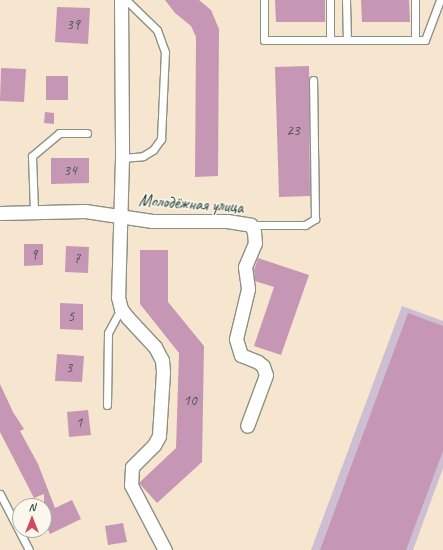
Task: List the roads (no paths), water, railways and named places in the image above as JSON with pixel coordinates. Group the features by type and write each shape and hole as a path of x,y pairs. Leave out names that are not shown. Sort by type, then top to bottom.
{"street":[{"name":"Молодёжная улица","path":"121,0 122,158 118,297 121,308"},
{"name":"Молодёжная улица","path":"0,213 85,211 120,217 152,220 241,222 251,225 254,232 255,243 245,267 248,289 236,339 241,355 258,362 263,366 266,375 247,426"},
{"path":"121,308 155,347 162,360 159,436 132,467 130,475 131,485 165,550"}],"lane":[{"path":"122,158 143,156 153,150 161,139 165,52 157,30 126,0"},
{"path":"264,0 264,40 425,40 440,0"},
{"path":"330,0 330,39"},
{"path":"346,0 347,40"},
{"path":"415,0 415,39"},
{"path":"251,225 306,225 315,219 313,80"},
{"path":"34,211 32,156 59,133 88,133"},
{"path":"107,405 108,333 121,308"},
{"path":"0,494 28,550"}]}
